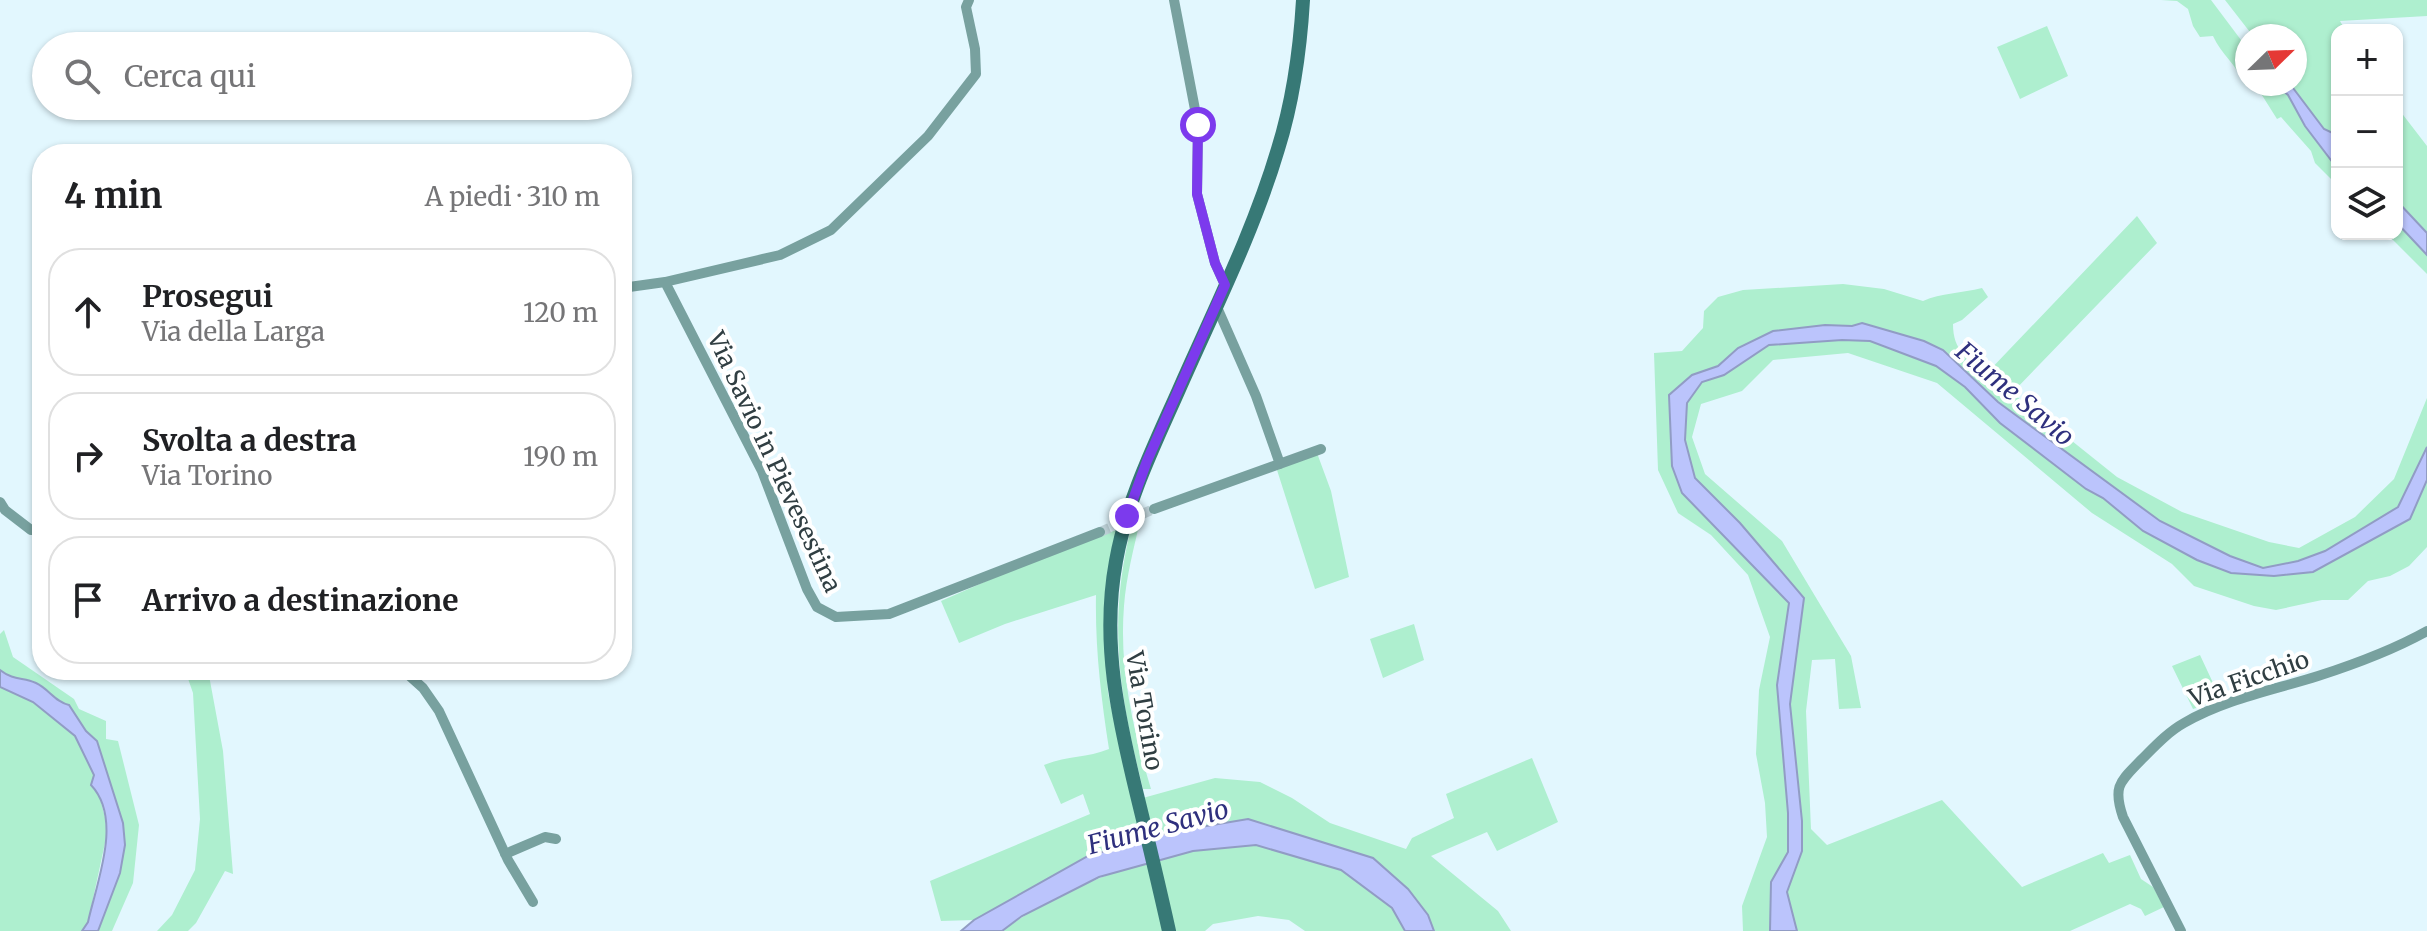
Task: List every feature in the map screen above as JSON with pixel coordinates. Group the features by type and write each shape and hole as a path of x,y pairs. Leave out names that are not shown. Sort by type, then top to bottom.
{"main road":[{"name":"Via Torino","path":"1169,931 1124,740 1112,675 1109,643 1116,562 1127,516 1147,461 1225,285 1278,151 1296,69 1303,0"}],"street":[{"path":"632,287 780,255 831,230 928,136 976,74 975,49 966,7 969,0"},
{"path":"1174,0 1198,125 1197,194 1215,263 1225,285"},
{"name":"Via Savio in Pievesestina","path":"665,282 762,471 807,589 817,607 836,617 889,614 1100,532"},
{"path":"1216,305 1256,396 1280,464"},
{"path":"1154,509 1321,449"},
{"path":"0,502 5,510 32,530"},
{"name":"Via Ficchio","path":"2181,931 2123,817 2117,791 2125,777 2161,740 2184,723 2218,707 2346,666 2427,631"},
{"path":"414,680 439,711 505,854 533,902"},
{"path":"505,854 545,837 556,839"}],"green space":[{"path":"2161,0 2211,0 2235,32 2235,67 2213,36 2200,37 2188,9 2177,1"},
{"path":"2225,0 2427,0 2427,16 2331,24 2331,132 2324,129 2299,96 2307,96 2307,24 2244,24"},
{"path":"2047,26 2068,76 2020,99 1997,47"},
{"path":"2263,96 2289,96 2305,126 2331,160 2331,179 2315,163 2311,151 2281,117 2277,119"},
{"path":"2403,115 2427,146 2427,233 2403,207"},
{"path":"2137,216 2157,243 2012,393 2117,477 2182,512 2269,542 2299,548 2355,517 2394,479 2427,398 2427,447 2398,507 2325,551 2298,561 2263,568 2230,556 2160,521 1998,402 1943,351 1924,341 1862,323 1774,331 1738,348 1718,366 1692,375 1669,396 1682,493 1789,603 1777,685 1788,813 1788,852 1771,882 1770,931 1743,931 1742,906 1767,837 1765,803 1756,754 1759,690 1770,637 1748,575 1711,535 1678,513 1658,470 1654,353 1682,351 1703,328 1704,311 1718,297 1743,290 1843,284 1884,289 1923,301 1982,288 1988,297 1953,324 1958,347 1987,373"},
{"path":"2403,229 2427,255 2427,274 2393,240 2403,240"},
{"path":"1870,341 1936,366 1965,387 2000,423 2143,531 2164,541 2274,576 2348,551 2410,519 2427,480 2427,547 2409,566 2390,576 2368,581 2348,600 2322,600 2276,610 2194,586 2172,564 2092,513 1937,383 1848,353 1773,360 1742,391 1701,404 1692,437 1705,474 1782,541 1851,656 1861,708 1839,709 1835,659 1812,660 1806,711 1811,829 1827,845 1942,800 2022,887 2103,853 2109,863 2130,855 2141,879 2153,887 2164,907 2145,916 2141,909 2130,904 2070,931 1797,931 1787,891 1802,851 1802,820 1790,704 1804,598 1740,523 1695,478 1685,440 1687,403 1702,382 1724,375 1769,345"},
{"path":"1317,453 1331,491 1349,577 1315,589 1277,470"},
{"path":"1140,521 1130,563 1123,629 1133,721 1151,789 1143,789 1122,689 1119,657 1118,626 1124,560 1132,524"},
{"path":"1119,529 1104,638 1108,693 1132,801 1215,778 1260,782 1330,823 1406,849 1412,838 1454,818 1446,794 1532,758 1558,822 1497,851 1487,832 1431,856 1498,911 1511,931 1434,931 1428,915 1408,889 1373,858 1248,819 1088,856 974,920 941,921 930,881 1090,814 1083,794 1061,804 1044,765 1109,749 1099,672 1096,595 1005,624 959,643 941,601 1030,562"},
{"path":"1414,624 1424,660 1383,678 1370,639"},
{"path":"4,630 13,657 32,670 32,680 46,680 74,699 79,709 106,721 106,739 118,741 139,825 133,883 112,931 98,931 120,873 125,844 123,822 97,741 86,731 69,705 36,683 0,670 0,634"},
{"path":"2200,655 2221,700 2193,709 2172,666"},
{"path":"188,680 210,680 223,751 233,874 225,871 196,923 188,931 157,931 172,915 195,870 200,819 193,693"},
{"path":"0,687 33,702 75,736 94,775 108,829 88,922 82,931 0,931"},
{"path":"1256,845 1341,870 1392,908 1405,931 1305,931 1289,920 1258,916 1213,924 1205,931 1002,931 1069,891 1119,871 1194,851"}],"water":[{"path":"2289,96 2299,96 2324,129 2331,132 2331,160 2305,126"},
{"path":"2403,207 2427,233 2427,255 2403,229"},
{"path":"1862,323 1924,341 1943,350 1998,402 2160,521 2230,556 2263,568 2298,561 2325,551 2398,507 2427,447 2427,480 2410,519 2313,572 2274,576 2231,573 2197,560 2143,531 2000,423 1965,387 1936,366 1870,341 1769,345 1724,375 1702,382 1687,403 1685,440 1695,478 1740,523 1804,598 1790,704 1802,821 1802,851 1787,892 1797,931 1770,931 1771,882 1788,852 1788,813 1777,685 1789,603 1682,493 1672,466 1669,395 1692,375 1718,366 1738,348 1773,331"},
{"path":"0,670 36,683 69,705 86,731 97,741 123,823 125,845 120,873 98,931 82,931 88,922 105,851 105,815 91,785 94,775 75,736 33,702 0,687"},
{"path":"1248,819 1373,858 1408,889 1428,915 1434,931 1405,931 1392,908 1341,870 1256,845 1193,851 1099,877 1022,916 1002,931 961,931 974,920 1088,856 1171,832"}],"tunnel":[{"path":"1100,532 1154,509"}],"route":[{"path":"1127,516 1147,461 1225,285 1215,263 1197,194 1198,125"}],"water label":[{"name":"Fiume Savio","path":"2015,394"},
{"name":"Fiume Savio","path":"1158,827"}]}
